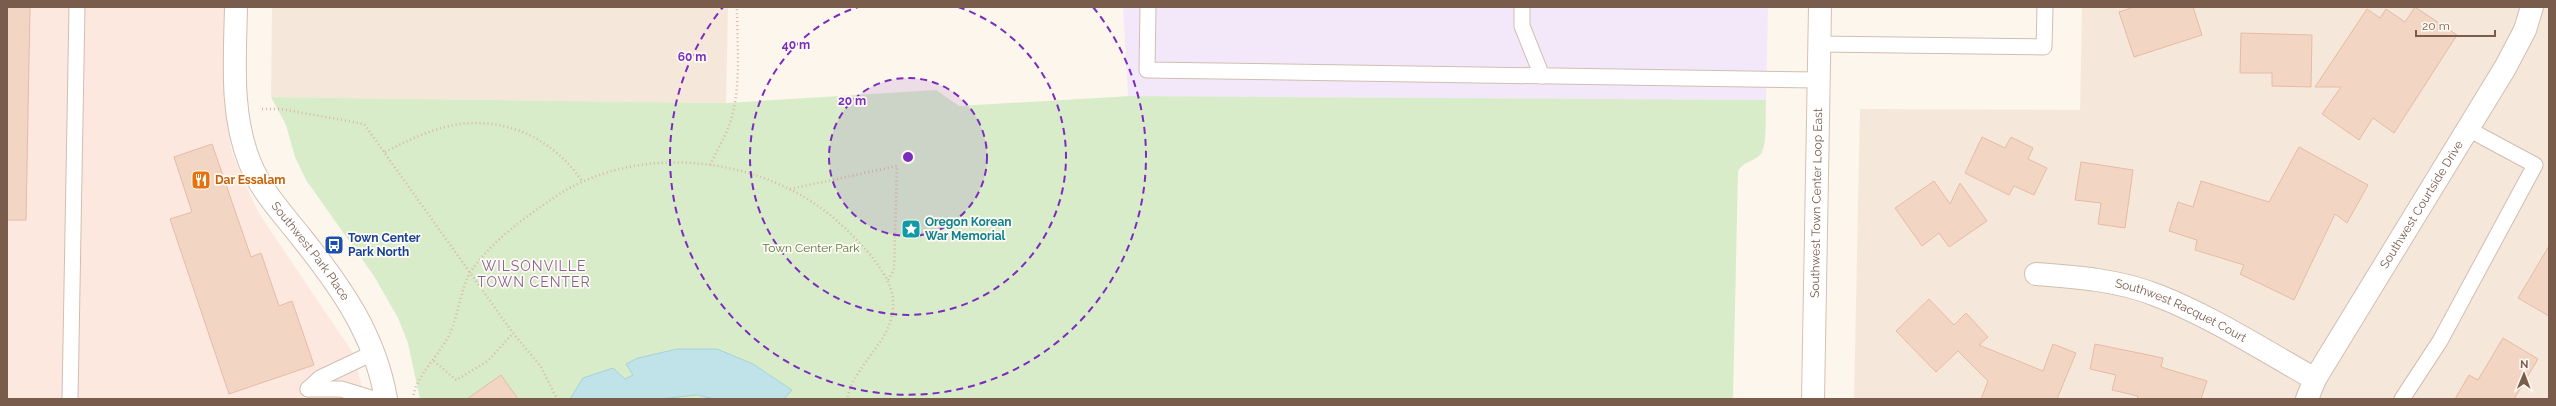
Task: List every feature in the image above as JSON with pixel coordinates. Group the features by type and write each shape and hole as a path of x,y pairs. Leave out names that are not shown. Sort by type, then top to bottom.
{"street":[{"name":"Southwest Park Place","path":"236,7 234,86 239,119 250,163 260,184 322,263 350,303 375,352 386,399"},
{"name":"Southwest Town Center Loop East","path":"1813,399 1820,7"},
{"name":"Southwest Courtside Drive","path":"2311,389 2508,62 2525,30 2532,7"},
{"name":"Southwest Racquet Court","path":"2036,274 2091,278 2155,295 2203,317 2311,389"}],"lane":[{"path":"70,399 77,7"},
{"path":"1148,7 1147,70 1818,80"},
{"path":"1522,7 1522,26 1542,76"},
{"path":"1819,44 2044,48 2045,7"},
{"path":"2402,399 2440,341 2535,165 2468,129"},
{"path":"374,399 342,389 308,389 320,378 375,352"}],"path":[{"path":"710,165 729,126 732,113 737,74 737,7"},
{"path":"239,119 253,110 281,109 364,124 513,333 541,367 557,399"},
{"path":"385,152 418,136 443,127 463,124 505,125 536,136 550,145 573,167 582,181"},
{"path":"413,399 418,381 434,361 457,316 470,272 489,250 518,222 582,181 634,166 668,163 710,165 742,171 790,189 811,201 849,231 865,249 891,289 893,300 891,322 882,342 859,369 848,399"},
{"path":"790,189 897,166 894,270 887,282"},
{"path":"434,361 456,380 488,361 513,333"}],"shaded area":[{"path":"7,7 226,7 224,100 232,153 258,212 353,353 365,399 7,399"},
{"path":"272,7 728,7 726,103 271,97"},
{"path":"1123,7 1768,7 1766,100 1128,96"},
{"path":"2082,7 2549,7 2549,399 1854,399 1860,109 2080,110"}],"green space":[{"name":"Town Center Park","path":"936,90 959,106 1131,96 1766,100 1763,151 1760,155 1743,165 1738,171 1733,399 420,399 408,343 398,318 374,276 306,180 295,157 286,125 271,97 726,103"}],"water":[{"path":"677,349 717,349 753,364 792,390 784,399 714,399 697,395 659,399 570,399 583,378 613,368 625,379 633,375 626,364 638,358"}],"building":[{"path":"7,7 30,7 26,220 7,220"},
{"path":"2134,7 2193,7 2202,35 2134,57 2119,12"},
{"path":"2415,7 2457,35 2394,133 2373,118 2359,140 2322,114 2341,87 2315,87 2367,9 2380,18 2386,9 2405,22"},
{"path":"2241,33 2312,35 2311,87 2272,86 2272,73 2240,73"},
{"path":"1982,137 2005,148 2011,137 2033,148 2028,159 2047,168 2034,195 2014,186 2009,195 1965,173"},
{"path":"212,144 251,257 261,253 279,306 292,301 314,365 229,394 170,219 192,212 174,157"},
{"path":"2299,147 2368,185 2347,223 2335,214 2294,300 2240,274 2244,265 2195,250 2197,240 2169,231 2178,202 2193,207 2201,181 2269,202"},
{"path":"2081,162 2133,170 2125,228 2098,224 2101,203 2075,200"},
{"path":"1934,181 1950,204 1960,183 1987,221 1949,247 1939,233 1922,246 1895,208"},
{"path":"2549,246 2549,316 2518,298"},
{"path":"1929,299 1954,325 1966,313 1988,337 1979,345 2043,371 2053,344 2076,353 2057,399 1981,399 1988,381 1958,351 1936,372 1896,331"},
{"path":"2503,338 2538,359 2514,399 2455,399 2469,375 2478,380"},
{"path":"2095,344 2163,358 2161,367 2207,381 2201,399 2137,399 2138,396 2112,390 2116,375 2090,369"},
{"path":"501,375 518,399 467,399"}],"place":[{"name":"Dar Essalam","path":"201,180"},
{"name":"Oregon Korean War Memorial","path":"911,229"},
{"name":"Town Center Park North","path":"334,245"}],"district":[{"name":"WILSONVILLE TOWN CENTER","path":"534,274"}]}
